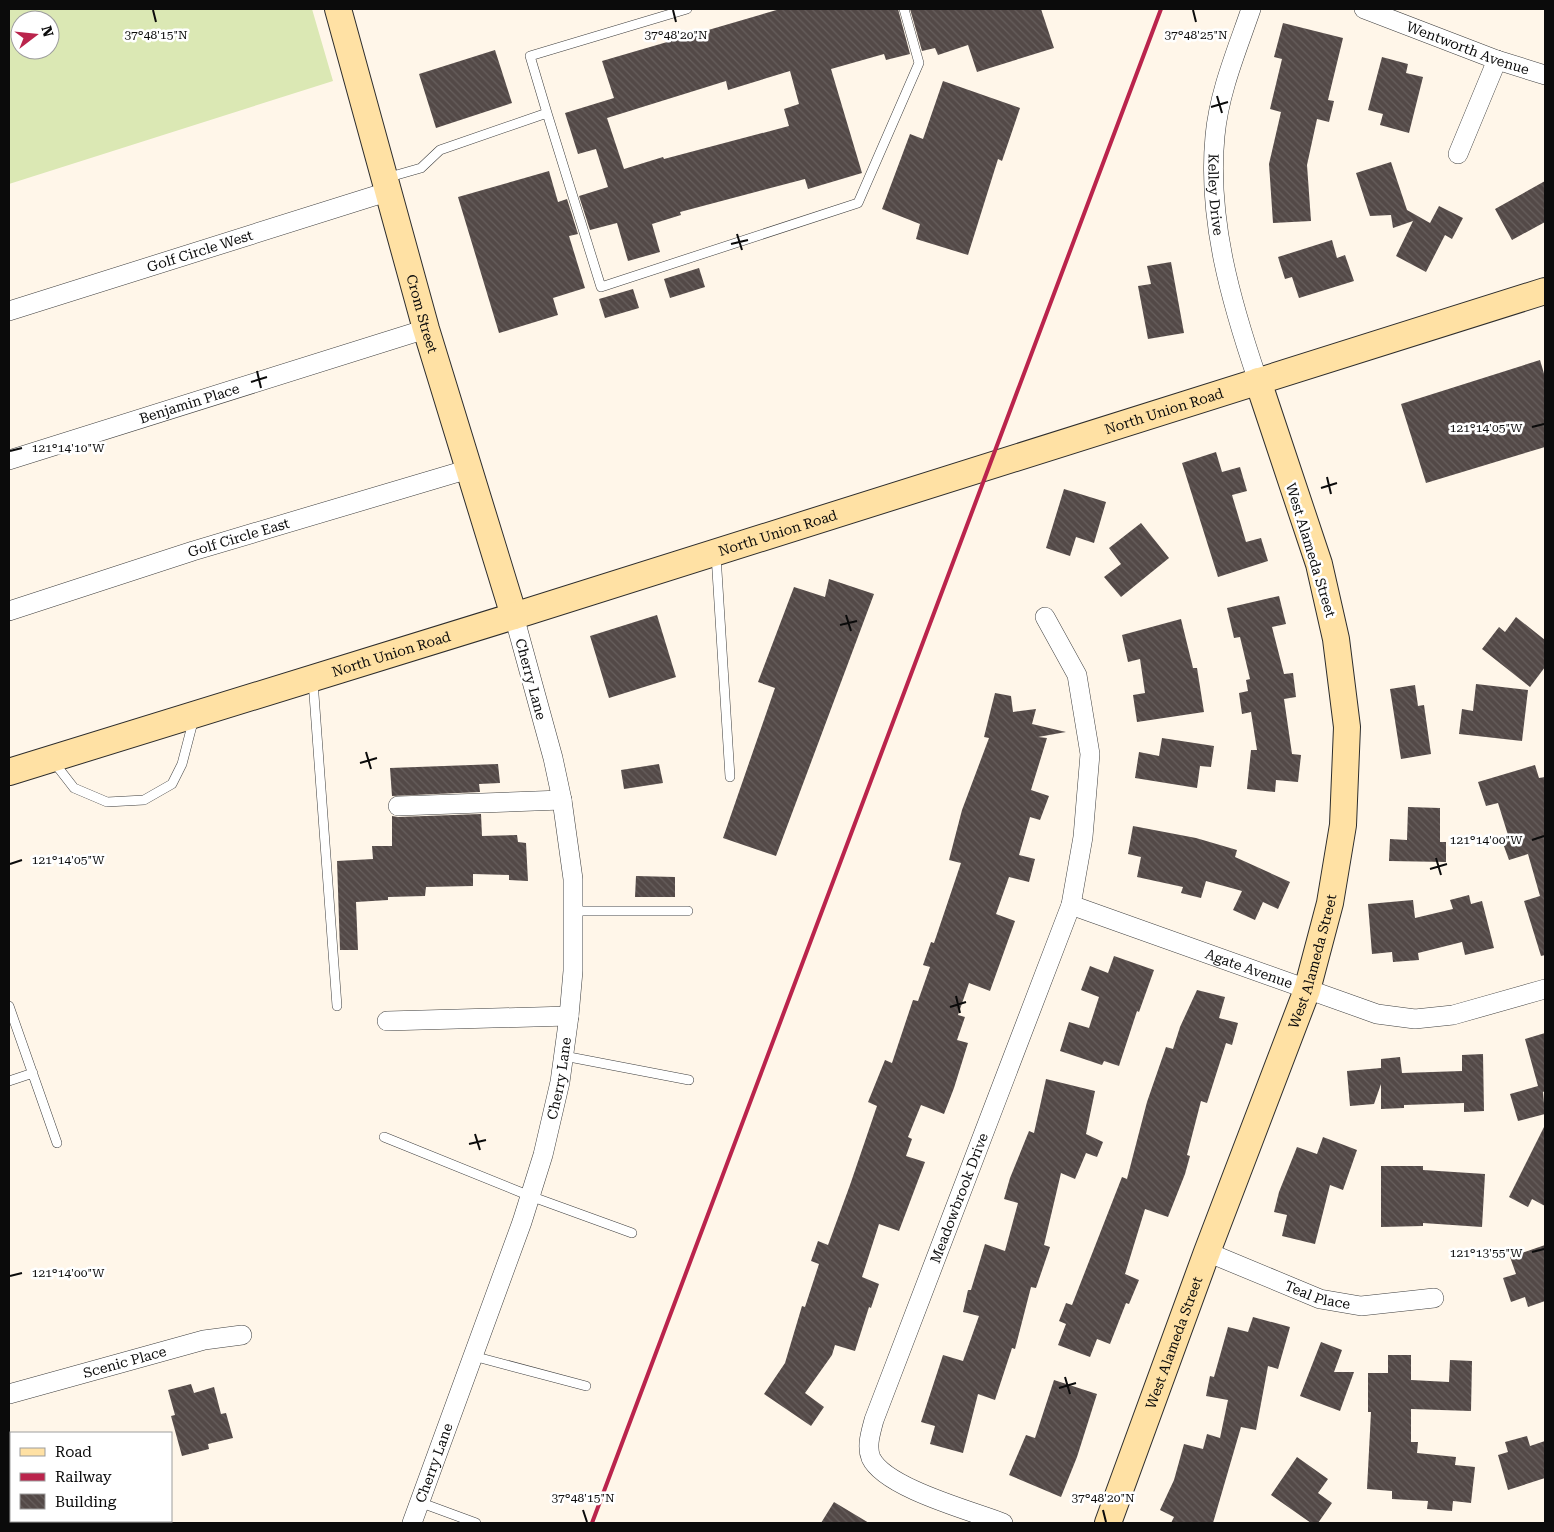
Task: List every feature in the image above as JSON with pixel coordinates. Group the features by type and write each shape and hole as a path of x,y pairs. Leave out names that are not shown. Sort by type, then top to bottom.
{"street":[{"name":"Crom Street","path":"338,9 388,185 426,329 514,616"},
{"name":"Kelley Drive","path":"1252,9 1223,90 1215,135 1214,192 1223,258 1245,342 1258,380"},
{"name":"Wentworth Avenue","path":"1364,9 1496,60 1545,75"},
{"path":"1458,154 1496,60"},
{"name":"Golf Circle West","path":"9,311 388,185"},
{"name":"North Union Road","path":"9,772 716,553 1258,380 1545,291"},
{"name":"Benjamin Place","path":"9,460 426,329"},
{"name":"West Alameda Street","path":"1108,1523 1206,1252 1307,990 1330,903 1343,825 1347,727 1336,639 1326,590 1258,380"},
{"name":"Golf Circle East","path":"9,611 193,551 469,468"},
{"name":"Cherry Lane","path":"412,1523 530,1196 543,1155 560,1082 569,1016 572,971 573,879 562,800 553,758 514,616"},
{"path":"1045,617 1077,675 1090,754 1083,837 1071,905"},
{"path":"398,806 562,800"},
{"name":"Agate Avenue","path":"1071,905 1377,1014 1415,1019 1453,1015 1545,989"},
{"name":"Meadowbrook Drive","path":"1003,1523 910,1489 882,1472 871,1457 869,1439 874,1420 1071,905"},
{"path":"387,1021 569,1016"},
{"name":"Teal Place","path":"1206,1252 1320,1299 1361,1306 1396,1304 1434,1298"},
{"name":"Scenic Place","path":"9,1394 204,1340 242,1335"}],"lane":[{"path":"687,9 530,56 601,287 858,203 920,63 904,9"},
{"path":"388,185 421,168 440,150 547,113"},
{"path":"716,553 730,777"},
{"path":"313,678 337,1006"},
{"path":"51,759 74,788 107,802 144,800 172,784 182,764 195,715"},
{"path":"573,911 688,910"},
{"path":"9,1006 57,1143"},
{"path":"564,1056 689,1080"},
{"path":"9,1081 33,1073"},
{"path":"384,1137 530,1196 632,1233"},
{"path":"473,1356 586,1386"},
{"path":"419,1502 476,1523"}],"green space":[{"path":"9,9 312,9 333,81 9,184"}],"building":[{"path":"780,9 898,9 910,54 886,60 884,54 831,69 862,173 808,189 805,179 680,212 681,215 652,224 660,252 628,261 617,223 590,230 579,196 608,187 596,149 578,154 565,113 614,98 602,61","holes":["790,71 799,104 784,109 789,126 664,159 663,157 624,169 607,118 726,81 728,90"]},
{"path":"910,9 1041,9 1054,48 977,72 968,45 938,55 935,48 922,51"},
{"path":"1283,23 1343,38 1328,100 1334,101 1329,122 1317,119 1307,165 1311,221 1273,223 1269,164 1281,112 1270,109 1282,59 1274,57"},
{"path":"495,50 512,103 436,128 419,74"},
{"path":"1382,57 1408,64 1406,73 1423,77 1409,133 1380,125 1383,114 1368,110"},
{"path":"943,81 1020,108 1002,161 998,159 968,255 916,239 920,224 882,209 910,134 923,139"},
{"path":"1391,162 1407,210 1430,223 1439,206 1463,218 1452,239 1445,235 1426,272 1396,256 1413,221 1393,228 1391,215 1370,216 1356,173"},
{"path":"549,171 558,202 567,199 578,234 569,236 585,288 553,298 558,315 499,333 458,197"},
{"path":"1545,181 1545,222 1512,240 1495,209"},
{"path":"1332,240 1337,258 1345,255 1354,281 1299,298 1292,277 1285,279 1278,257"},
{"path":"1171,262 1184,333 1148,339 1138,286 1151,284 1147,266"},
{"path":"699,268 705,287 670,298 664,279"},
{"path":"633,289 639,308 605,318 599,299"},
{"path":"1540,360 1545,377 1545,447 1426,483 1401,404"},
{"path":"1216,452 1222,472 1240,467 1247,491 1232,495 1246,542 1261,538 1268,561 1218,577 1182,463"},
{"path":"1064,489 1106,502 1094,543 1076,537 1070,556 1046,548"},
{"path":"1141,523 1169,558 1121,597 1104,577 1121,564 1109,548"},
{"path":"829,579 874,594 776,856 723,838 775,688 758,682 794,587 825,597"},
{"path":"1279,596 1286,624 1272,627 1284,674 1293,673 1296,697 1284,699 1292,754 1301,755 1298,782 1276,780 1275,792 1247,789 1251,750 1257,750 1251,712 1242,714 1239,693 1248,691 1246,680 1250,679 1240,637 1234,638 1227,608"},
{"path":"657,615 676,677 609,698 590,636"},
{"path":"1516,617 1545,640 1545,667 1530,687 1482,649 1499,627 1505,632"},
{"path":"1181,619 1193,668 1197,668 1204,712 1137,722 1133,695 1145,693 1140,659 1128,662 1122,635"},
{"path":"1476,684 1528,690 1522,741 1459,734 1462,709 1473,711"},
{"path":"1415,685 1418,706 1424,705 1431,754 1401,759 1390,689"},
{"path":"995,693 1011,696 1013,712 1036,709 1032,724 1066,732 1038,737 1047,738 1031,790 1049,796 1040,820 1030,817 1019,855 1035,859 1029,882 1009,877 996,914 1015,921 990,991 969,983 958,1015 965,1017 957,1040 968,1043 944,1114 921,1105 908,1137 912,1139 906,1156 925,1162 899,1231 879,1224 862,1277 879,1284 871,1308 869,1307 855,1351 835,1345 832,1355 805,1393 824,1407 811,1426 764,1394 785,1363 802,1306 805,1307 819,1264 811,1261 818,1241 828,1245 850,1185 877,1106 868,1102 885,1060 892,1063 913,1000 918,1001 930,967 923,965 931,942 934,943 961,863 949,860 962,810 989,738 984,737"},
{"path":"1162,738 1214,746 1211,767 1200,766 1197,788 1135,778 1139,752 1159,756"},
{"path":"498,764 500,783 479,784 480,792 392,796 390,768"},
{"path":"659,764 663,783 624,789 621,770"},
{"path":"1535,765 1539,778 1545,777 1545,955 1541,956 1524,901 1540,896 1528,854 1509,860 1501,838 1508,835 1498,803 1486,806 1478,782"},
{"path":"1408,807 1440,808 1440,842 1446,842 1446,862 1389,861 1390,839 1407,840"},
{"path":"481,814 482,836 517,835 518,842 526,843 528,881 509,880 509,875 473,874 473,886 426,887 425,896 388,897 388,900 356,902 358,950 340,950 337,861 373,859 372,846 392,846 392,816"},
{"path":"1133,826 1196,838 1237,850 1235,857 1290,882 1278,909 1263,902 1255,920 1233,910 1242,891 1206,881 1201,898 1181,893 1183,887 1137,877 1141,857 1128,854"},
{"path":"636,876 675,877 675,897 635,897"},
{"path":"1469,895 1471,904 1482,901 1494,948 1465,955 1462,942 1418,953 1419,960 1393,962 1392,952 1372,954 1368,904 1413,900 1415,918 1453,909 1450,900"},
{"path":"1114,956 1154,970 1139,1012 1137,1011 1119,1066 1104,1061 1102,1065 1060,1051 1069,1022 1089,1028 1099,997 1081,990 1090,966 1108,973"},
{"path":"1197,990 1225,997 1219,1018 1238,1023 1232,1045 1226,1043 1207,1103 1201,1101 1187,1155 1190,1156 1185,1174 1168,1217 1145,1209 1125,1274 1139,1280 1129,1304 1126,1303 1110,1344 1097,1339 1090,1357 1058,1345 1066,1324 1059,1321 1066,1303 1072,1305 1122,1177 1127,1179 1147,1102 1166,1047 1173,1049 1180,1027"},
{"path":"1545,1033 1545,1091 1543,1092 1545,1114 1518,1121 1510,1094 1538,1086 1525,1039"},
{"path":"1483,1054 1484,1111 1464,1112 1464,1103 1404,1105 1404,1108 1381,1109 1381,1084 1374,1104 1350,1106 1347,1071 1381,1068 1381,1059 1400,1057 1402,1073 1462,1071 1462,1055"},
{"path":"1046,1079 1095,1091 1086,1134 1103,1142 1097,1157 1086,1153 1075,1179 1061,1173 1044,1245 1050,1247 1036,1288 1031,1287 1015,1349 1012,1348 995,1400 978,1394 963,1453 930,1444 935,1426 921,1422 943,1355 963,1361 979,1316 963,1312 968,1290 971,1290 985,1244 1005,1251 1018,1203 1004,1199 1010,1178 1029,1131 1034,1133"},
{"path":"1545,1125 1545,1206 1532,1199 1528,1207 1509,1197"},
{"path":"1323,1137 1357,1150 1343,1190 1330,1185 1315,1244 1282,1236 1287,1215 1274,1212 1279,1192 1297,1147 1317,1154"},
{"path":"1381,1166 1423,1166 1423,1170 1485,1174 1482,1227 1423,1223 1423,1226 1381,1227"},
{"path":"1545,1245 1545,1301 1528,1307 1525,1297 1511,1302 1503,1278 1516,1274 1510,1257"},
{"path":"1253,1317 1290,1327 1278,1369 1268,1366 1256,1430 1241,1427 1213,1523 1171,1523 1174,1517 1160,1510 1174,1480 1184,1444 1203,1449 1207,1434 1220,1438 1228,1400 1206,1396 1210,1376 1214,1377 1228,1327 1248,1332"},
{"path":"1321,1342 1342,1350 1334,1372 1354,1372 1340,1411 1300,1396"},
{"path":"1388,1355 1411,1355 1411,1380 1449,1382 1450,1360 1472,1361 1471,1411 1411,1409 1411,1442 1418,1442 1417,1453 1456,1457 1455,1465 1475,1467 1471,1503 1453,1501 1452,1511 1427,1509 1428,1501 1392,1499 1392,1491 1367,1489 1371,1412 1368,1412 1368,1373 1388,1373"},
{"path":"1054,1380 1097,1394 1077,1457 1061,1497 1009,1475 1026,1435 1035,1438"},
{"path":"191,1384 194,1393 214,1387 221,1414 226,1413 233,1438 208,1444 209,1449 182,1456 171,1416 175,1415 168,1390"},
{"path":"1527,1436 1530,1446 1545,1441 1545,1478 1508,1490 1498,1455 1508,1452 1505,1442"},
{"path":"1297,1457 1328,1479 1318,1493 1332,1503 1318,1523 1311,1523 1271,1495"},
{"path":"834,1502 869,1523 821,1523"}],"railway":[{"path":"592,1523 1161,9"}]}
